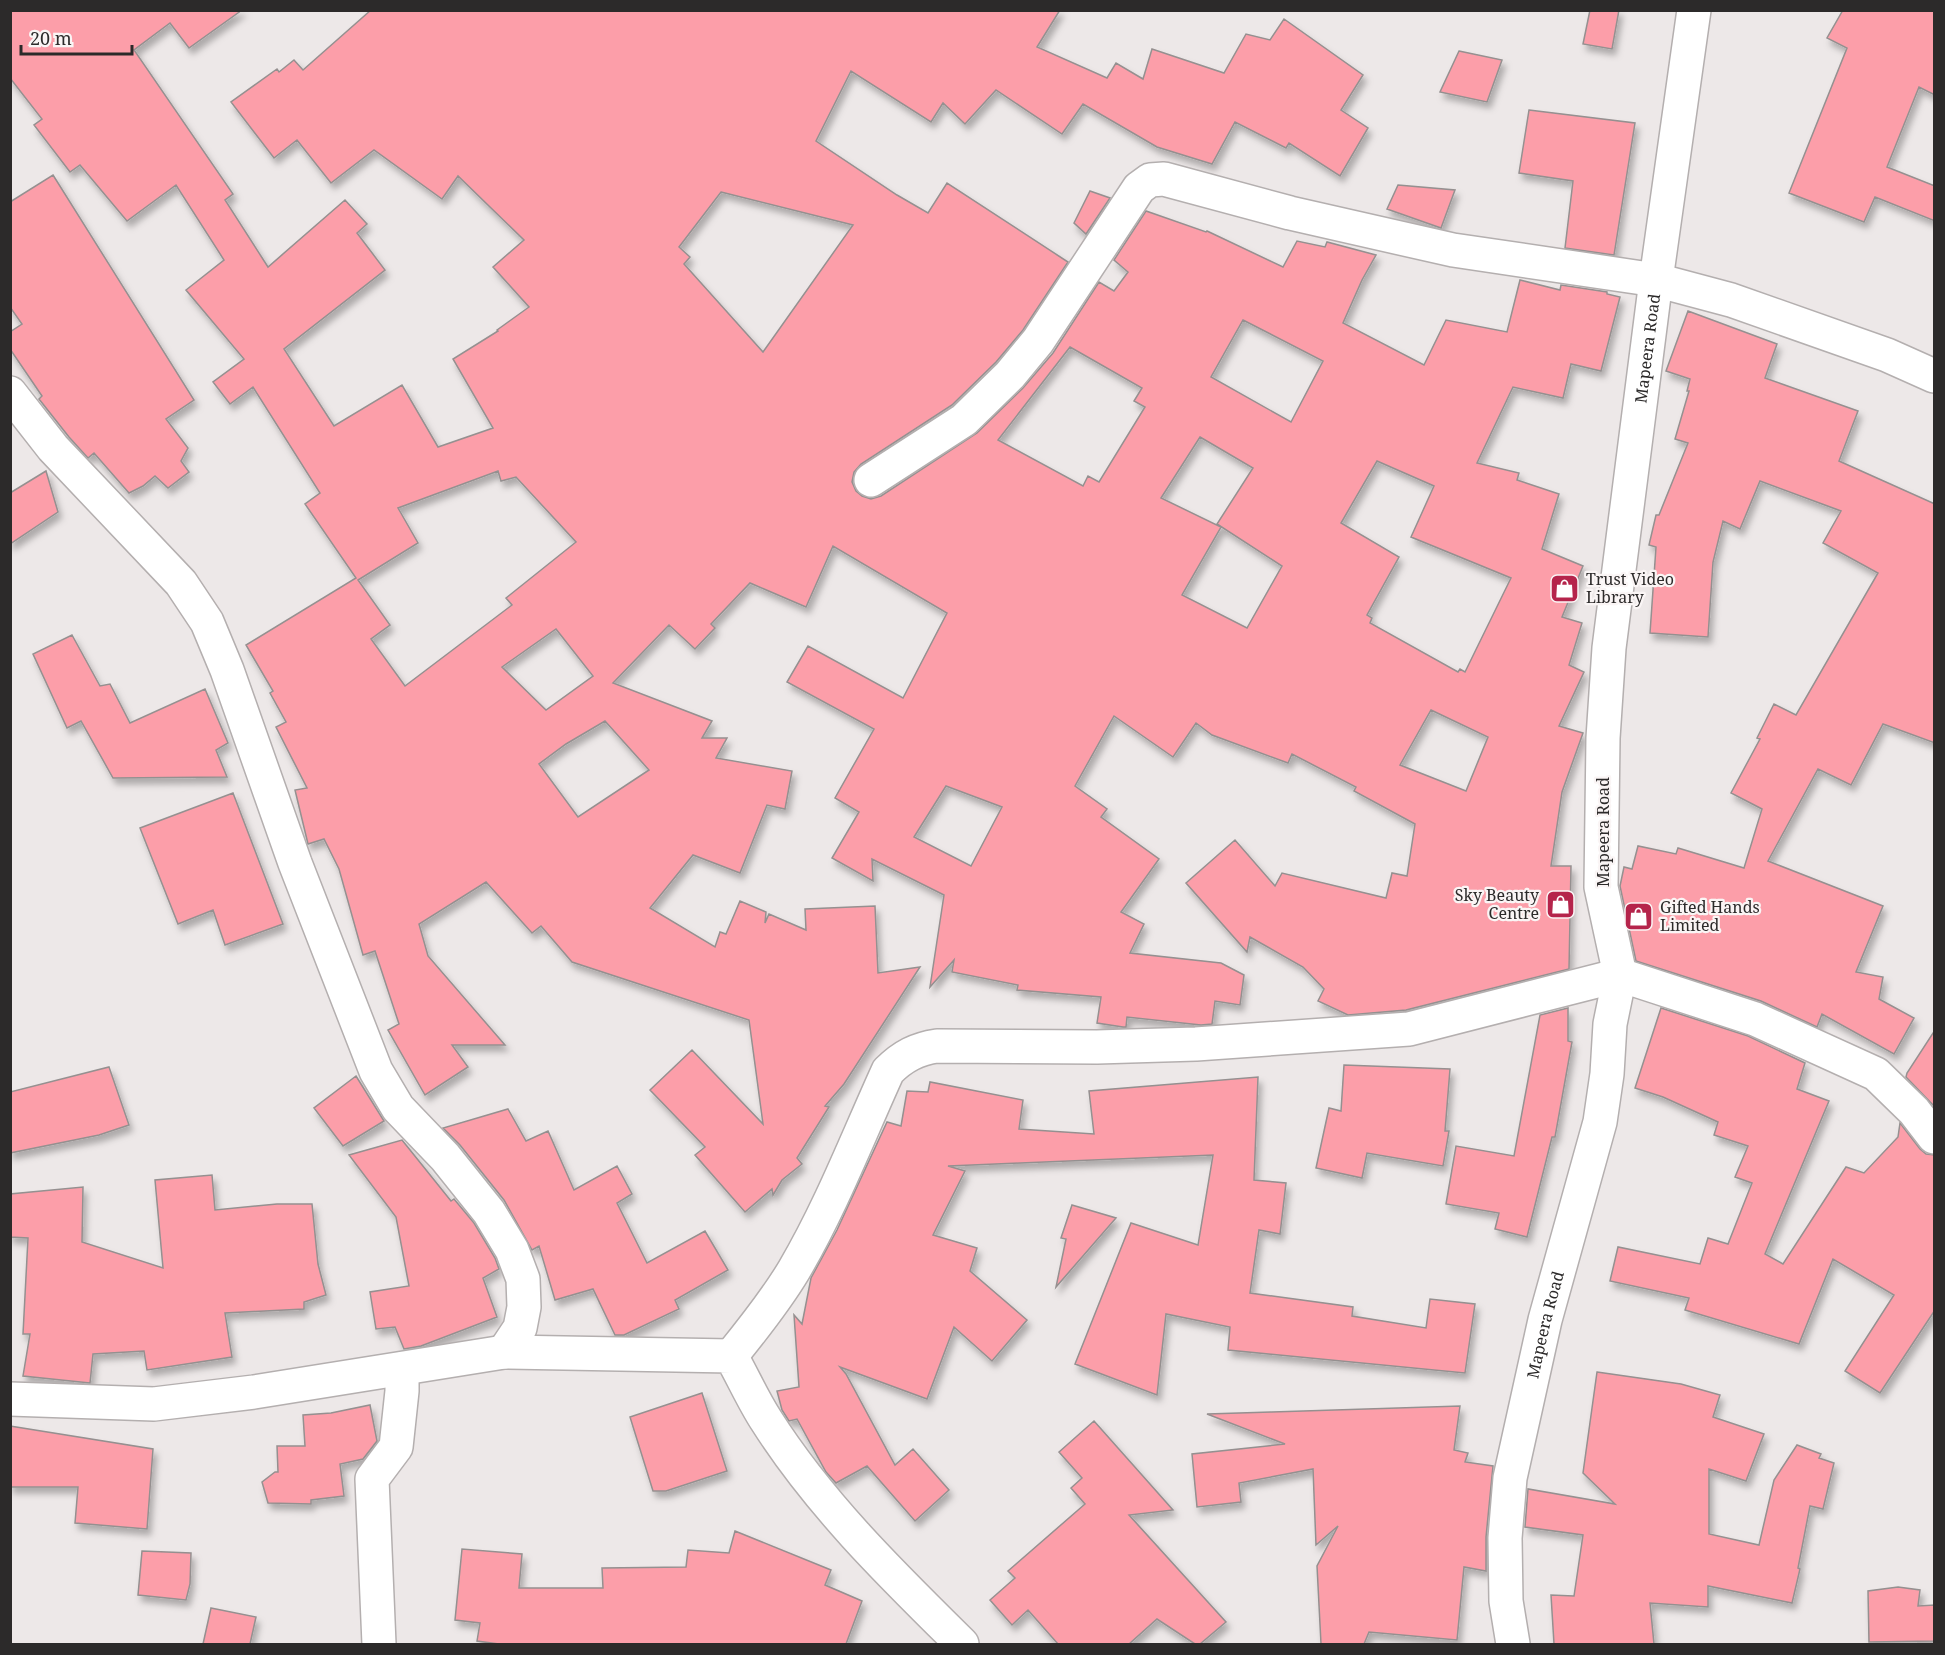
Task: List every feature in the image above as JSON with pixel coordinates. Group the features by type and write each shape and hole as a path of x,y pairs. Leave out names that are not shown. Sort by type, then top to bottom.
{"street":[{"name":"Mapeera Road","path":"1513,1644 1506,1601 1505,1538 1510,1478 1545,1320 1600,1122 1607,1074 1610,1024 1620,975 1601,887 1603,738 1609,648 1656,280 1694,10"},
{"path":"871,480 964,420 1010,375 1038,341 1139,188 1150,180 1164,179 1178,182 1290,213 1454,250 1656,280 1731,300 1887,356 1935,376"},
{"path":"10,393 53,448 181,583 207,622 227,670 295,863 376,1071 398,1108 445,1156 489,1212 512,1250 523,1279 524,1306 520,1328 504,1352"},
{"path":"731,1356 793,1272 819,1224 888,1071 900,1059 920,1049 937,1046 1185,1045 1409,1029 1620,975 1755,1019 1876,1074 1914,1111 1935,1137"},
{"path":"10,1399 154,1404 255,1392 504,1352 731,1356"},
{"path":"731,1356 766,1420 817,1491 882,1565 962,1644"},
{"path":"379,1644 372,1479 396,1447 402,1369"}],"building":[{"path":"10,10 242,10 189,48 170,23 134,50 233,194 225,200 268,267 345,200 367,224 357,233 385,270 284,349 334,426 402,385 438,447 493,428 453,359 498,331 529,307 493,267 524,240 458,176 442,199 374,150 331,183 297,140 274,158 231,102 277,69 279,72 294,60 303,70 371,10 1060,10 1037,47 1107,78 1116,63 1143,79 1152,49 1224,73 1246,34 1270,40 1284,19 1363,75 1341,110 1368,128 1340,176 1289,143 1286,148 1235,122 1212,164 1157,147 1083,104 1062,134 996,90 965,124 943,103 931,122 851,71 816,141 928,213 947,183 1068,262 1023,330 996,362 952,405 861,464 854,472 852,482 856,491 862,496 871,499 881,496 977,433 1023,388 1053,353 1099,282 1114,291 1128,272 1114,260 1146,211 1207,231 1283,267 1297,241 1325,247 1327,242 1376,255 1343,323 1424,365 1446,320 1507,332 1520,280 1560,290 1561,285 1607,292 1607,294 1620,297 1601,371 1571,364 1563,398 1513,387 1477,463 1519,473 1517,480 1559,494 1542,549 1583,566 1562,617 1582,623 1569,665 1584,672 1559,726 1583,733 1562,792 1551,866 1571,866 1569,969 1406,1010 1348,1015 1318,1001 1324,989 1303,967 1250,937 1247,952 1186,883 1235,840 1275,886 1282,873 1386,898 1392,873 1407,876 1415,824 1354,791 1356,787 1292,754 1288,763 1212,735 1196,723 1173,757 1114,716 1075,786 1107,809 1101,817 1159,859 1121,912 1144,924 1130,953 1221,963 1244,975 1240,1005 1215,1001 1212,1024 1201,1025 1127,1017 1126,1027 1123,1027 1097,1023 1101,997 1017,990 1018,985 952,972 954,960 930,987 944,895 872,859 873,881 832,858 859,812 835,798 874,729 787,682 808,646 903,698 947,613 833,546 806,607 750,583 711,624 715,628 695,649 669,625 613,683 712,721 702,738 727,738 716,758 792,771 785,809 767,805 740,873 693,855 650,908 715,947 720,932 726,934 740,901 766,912 765,923 769,914 806,930 805,909 875,906 878,973 920,967 844,1084 825,1106 829,1107 797,1158 802,1164 782,1180 773,1195 772,1189 745,1212 695,1155 705,1147 650,1090 692,1050 763,1124 749,1020 572,962 541,926 532,933 486,882 419,924 428,956 505,1045 452,1045 468,1067 425,1095 388,1030 399,1024 375,951 363,955 339,869 324,839 308,844 295,790 307,788 276,727 286,722 270,693 273,691 246,645 356,578 305,504 320,493 253,387 230,404 213,382 244,359 186,290 224,260 176,185 127,221 80,165 70,172 34,125 42,119 10,78","holes":["721,192 853,225 763,352 684,264 690,257 679,247","1243,320 1323,361 1291,422 1211,377","1070,347 1142,388 1134,401 1145,407 1099,482 1088,476 1083,486 998,440","1200,437 1253,468 1217,524 1282,566 1247,628 1182,595 1221,527 1161,498","1377,461 1434,486 1411,537 1511,578 1465,672 1460,669 1458,672 1370,623 1372,618 1367,615 1399,557 1341,523","498,471 501,481 516,477 576,542 506,598 512,605 405,686 371,639 390,625 358,580 418,543 398,508","556,629 593,676 546,710 502,667","1431,710 1488,737 1466,791 1400,765","605,721 649,770 578,817 539,764 566,744","946,786 1002,807 971,866 914,837"]},
{"path":"1590,10 1619,10 1612,49 1583,44"},
{"path":"1843,10 1935,10 1935,95 1919,87 1887,167 1935,186 1935,221 1875,197 1864,222 1789,193 1847,48 1827,38"},
{"path":"1459,51 1502,60 1487,102 1440,92"},
{"path":"1529,110 1635,123 1614,255 1565,248 1573,181 1519,173"},
{"path":"53,175 194,400 166,419 188,448 181,461 189,472 168,488 155,476 143,486 129,493 94,453 88,458 39,399 42,396 10,349 10,332 22,324 10,307 10,202"},
{"path":"1398,185 1455,190 1441,228 1387,209"},
{"path":"1090,191 1110,198 1086,234 1074,223"},
{"path":"1688,311 1777,344 1765,378 1858,411 1839,461 1935,504 1935,743 1883,724 1851,785 1818,769 1768,861 1883,906 1856,972 1883,977 1879,999 1914,1018 1894,1054 1822,1014 1817,1027 1761,1001 1636,961 1620,886 1624,867 1632,869 1638,846 1676,854 1678,848 1744,868 1762,809 1731,793 1760,739 1757,738 1774,704 1796,715 1878,573 1823,543 1841,511 1760,481 1740,529 1723,521 1713,562 1708,637 1650,633 1656,547 1649,545 1656,515 1659,515 1688,443 1675,439 1689,391 1687,391 1690,379 1666,371"},
{"path":"46,471 58,512 10,544 10,493"},
{"path":"72,635 100,686 110,684 130,723 205,689 228,743 216,750 227,777 113,778 81,721 67,728 33,654"},
{"path":"233,793 283,924 225,945 213,910 178,924 140,828"},
{"path":"1568,1008 1568,1041 1572,1042 1555,1137 1552,1137 1527,1237 1495,1229 1499,1213 1446,1204 1456,1146 1514,1156 1540,1015"},
{"path":"1661,1008 1748,1036 1805,1063 1797,1089 1829,1101 1765,1254 1783,1264 1846,1167 1864,1173 1898,1137 1900,1123 1920,1149 1926,1154 1935,1155 1935,1310 1880,1393 1845,1371 1894,1295 1833,1259 1799,1344 1685,1310 1689,1298 1610,1281 1618,1247 1700,1264 1708,1238 1728,1244 1752,1183 1735,1177 1748,1146 1714,1135 1718,1122 1663,1097 1635,1088"},
{"path":"1935,1030 1935,1107 1906,1077"},
{"path":"1344,1065 1450,1069 1445,1131 1449,1131 1443,1166 1367,1153 1362,1178 1316,1168 1329,1108 1341,1111"},
{"path":"109,1067 129,1125 99,1135 10,1153 10,1092"},
{"path":"356,1076 384,1121 343,1146 314,1108"},
{"path":"1258,1077 1254,1180 1286,1183 1280,1234 1259,1230 1250,1293 1353,1307 1352,1316 1426,1328 1430,1299 1475,1304 1465,1373 1228,1350 1230,1327 1166,1314 1157,1395 1075,1364 1131,1223 1198,1245 1213,1155 948,1166 965,1171 933,1235 977,1248 970,1271 1027,1320 992,1361 954,1327 927,1399 840,1367 846,1374 895,1465 913,1449 949,1490 915,1521 867,1466 836,1483 826,1472 797,1419 789,1421 782,1410 777,1391 799,1387 794,1315 802,1324 811,1278 837,1230 887,1122 901,1126 907,1091 928,1092 930,1082 1023,1100 1019,1129 1094,1134 1089,1091"},
{"path":"508,1109 526,1141 548,1131 574,1190 617,1166 632,1194 617,1203 647,1263 705,1231 728,1270 675,1300 679,1309 624,1335 615,1335 593,1289 555,1300 539,1246 532,1250 504,1200 460,1145 443,1128"},
{"path":"402,1140 451,1201 454,1199 474,1223 499,1269 483,1278 497,1317 421,1346 404,1349 395,1327 376,1329 370,1292 409,1286 396,1217 349,1155"},
{"path":"212,1175 215,1210 277,1204 312,1204 318,1264 326,1295 304,1302 304,1309 225,1313 232,1357 147,1370 144,1351 93,1354 90,1383 23,1376 30,1334 23,1334 28,1238 10,1237 10,1194 83,1187 82,1242 163,1268 155,1180"},
{"path":"1072,1205 1116,1218 1056,1287 1066,1239 1061,1238"},
{"path":"1597,1372 1681,1384 1720,1395 1713,1417 1764,1434 1746,1481 1709,1469 1709,1534 1759,1545 1774,1480 1797,1445 1821,1454 1819,1458 1834,1463 1823,1509 1810,1506 1792,1603 1708,1586 1708,1607 1650,1603 1654,1644 1554,1644 1551,1595 1574,1596 1583,1535 1525,1527 1528,1489 1615,1504 1583,1473"},
{"path":"702,1393 727,1471 666,1491 653,1491 630,1417"},
{"path":"370,1405 377,1441 363,1459 340,1464 344,1496 311,1500 311,1504 268,1503 262,1482 278,1472 277,1446 305,1446 303,1415 331,1413"},
{"path":"1460,1406 1454,1450 1468,1453 1465,1462 1493,1466 1486,1537 1486,1571 1464,1567 1457,1640 1369,1632 1364,1644 1321,1644 1317,1566 1338,1526 1316,1545 1313,1469 1239,1483 1241,1502 1197,1507 1192,1454 1285,1444 1207,1414"},
{"path":"1094,1421 1173,1510 1129,1515 1226,1622 1200,1644 1195,1644 1157,1619 1129,1644 1058,1644 1028,1610 1012,1625 990,1600 1015,1578 1008,1571 1085,1504 1071,1488 1082,1478 1059,1452"},
{"path":"10,1426 153,1449 147,1529 75,1523 78,1487 10,1487"},
{"path":"735,1531 831,1570 825,1585 862,1601 846,1644 499,1644 477,1641 480,1623 455,1620 462,1549 522,1554 519,1588 603,1588 602,1568 686,1567 688,1550 729,1553"},
{"path":"142,1551 191,1553 190,1584 186,1600 138,1595"},
{"path":"1898,1587 1920,1590 1918,1606 1935,1605 1935,1641 1869,1642 1868,1591"},
{"path":"211,1608 256,1617 250,1644 203,1644"}],"place":[{"name":"Trust Video Library","path":"1565,588"},
{"name":"Sky Beauty Centre","path":"1560,904"},
{"name":"Gifted Hands Limited","path":"1639,916"}]}
